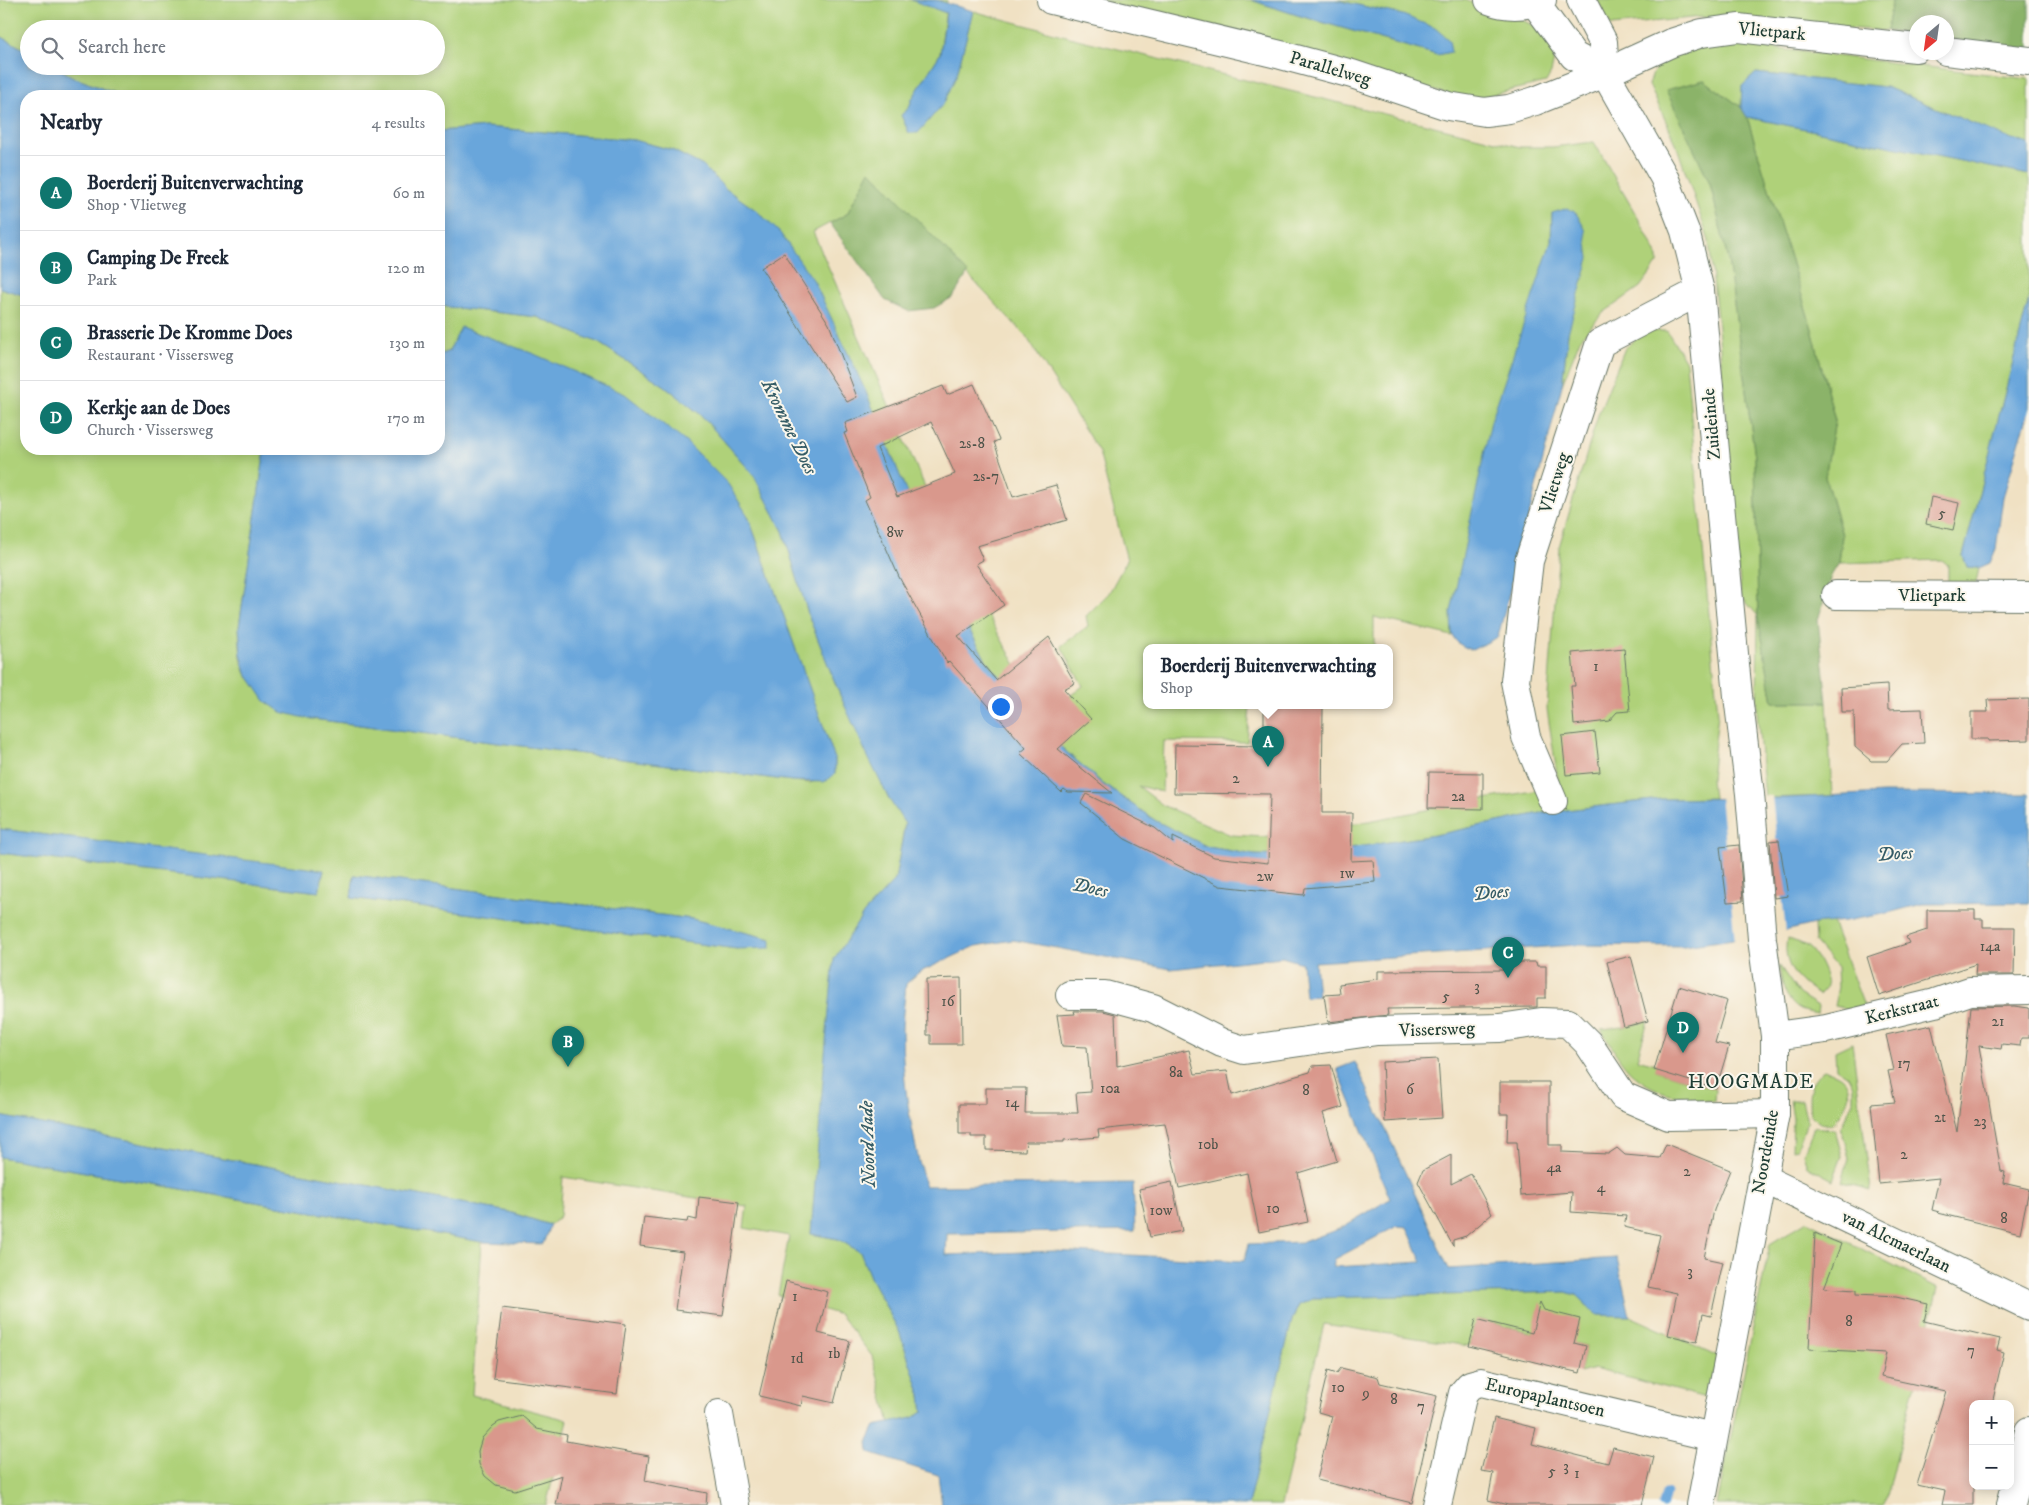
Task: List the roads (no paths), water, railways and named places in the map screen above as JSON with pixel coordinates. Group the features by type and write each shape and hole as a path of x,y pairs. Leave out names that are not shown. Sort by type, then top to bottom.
{"street":[{"name":"Parallelweg","path":"1051,0 1281,55 1352,74 1448,106 1485,112 1509,109 1536,101 1604,73"},
{"path":"1490,0 1514,6 1538,1 1574,56 1604,73"},
{"name":"Zuideinde","path":"1580,0 1603,42 1604,73 1664,177 1685,231 1700,291 1738,696 1750,794"},
{"name":"Vlietpark","path":"1604,73 1671,43 1702,33 1738,28 1909,47"},
{"path":"1954,53 2029,61"},
{"name":"Vlietweg","path":"1553,801 1526,737 1515,681 1529,561 1600,343 1700,291"},
{"name":"Vlietpark","path":"1836,595 2029,596"},
{"name":"Noordeinde","path":"1701,1505 1775,1114 1775,1036 1762,939 1750,794"},
{"name":"Kerkstraat","path":"1775,1036 1835,1026 1935,1003 1970,991 2029,990"},
{"name":"Vissersweg","path":"1070,995 1105,995 1153,1008 1222,1043 1244,1050 1377,1032 1500,1028 1541,1022 1568,1023 1588,1043 1622,1096 1670,1116 1775,1114"},
{"name":"van Alcmaerlaan","path":"1762,1178 2029,1306"},
{"name":"Europaplantsoen","path":"1436,1505 1463,1392 1470,1385 1480,1382 1713,1437"},
{"path":"719,1414 735,1505"},
{"path":"2011,1505 2029,1431"}],"water":[{"path":"911,0 936,0 973,11 957,74 944,103 918,133 909,133 901,115 909,108 912,99 940,54 946,13"},
{"path":"1251,0 1336,0 1403,15 1435,28 1449,40 1451,52 1437,55"},
{"path":"0,36 20,47 20,75 70,75 106,90 20,90 20,294 0,288"},
{"path":"1756,73 1886,87 2005,137 2029,144 2029,175 1747,117 1741,107 1742,86"},
{"path":"486,127 634,140 672,150 703,166 726,189 757,211 780,233 814,281 866,392 944,584 986,660 1029,714 1061,747 1103,784 1156,821 1208,847 1255,855 1298,856 1435,835 1541,813 1661,799 1787,798 1884,793 2029,794 2029,903 1922,904 1884,914 1845,921 1814,924 1776,933 1684,946 1577,945 1315,962 1318,996 1305,997 1302,963 1282,957 1171,969 1013,940 976,946 918,973 906,984 902,1024 902,1050 909,1109 925,1186 1133,1183 1135,1231 947,1234 946,1255 1053,1251 1244,1261 1249,1244 1303,1242 1339,1229 1390,1199 1337,1069 1355,1062 1449,1269 1617,1258 1630,1316 1597,1315 1576,1295 1566,1292 1315,1298 1299,1305 1292,1320 1248,1505 942,1505 938,1475 869,1453 868,1440 875,1426 913,1418 923,1412 921,1395 899,1331 870,1277 860,1252 838,1239 811,1234 834,959 864,913 895,880 905,824 889,799 840,695 809,617 783,531 753,474 701,415 665,386 599,343 537,317 445,307 445,130","holes":["1397,1226 1407,1227 1422,1262 1333,1267 1335,1259"]},
{"path":"1568,208 1576,213 1585,229 1589,258 1568,333 1562,385 1498,637 1472,650 1459,644 1453,636 1451,612 1491,421 1551,242 1552,213"},
{"path":"2029,299 2029,411 2003,497 1996,549 1990,563 1979,568 1967,567 1963,556"},
{"path":"461,327 534,354 625,394 687,443 728,484 748,516 835,759 835,774 824,782 792,781 305,718 281,712 265,701 246,673 241,654 239,627 264,455 445,455 445,353 449,351"},
{"path":"0,829 324,870 319,892 0,853"},
{"path":"354,875 692,919 771,939 771,948 737,949 351,898"},
{"path":"0,1116 509,1212 550,1225 543,1244 482,1242 0,1157"}],"waterway":[{"path":"1663,1505 1666,1493"}],"place":[{"name":"Boerderij Buitenverwachting","path":"1268,767"},
{"name":"Brasserie De Kromme Does","path":"1508,978"},
{"name":"Kerkje aan de Does","path":"1683,1053"},
{"name":"Camping De Freek","path":"568,1067"}],"district":[{"name":"HOOGMADE","path":"1751,1082"}],"water label":[{"name":"Kromme Does","path":"789,427"},
{"name":"Does","path":"1895,854"},
{"name":"Does","path":"1090,888"},
{"name":"Does","path":"1491,893"},
{"name":"Noord Aade","path":"868,1144"}]}
